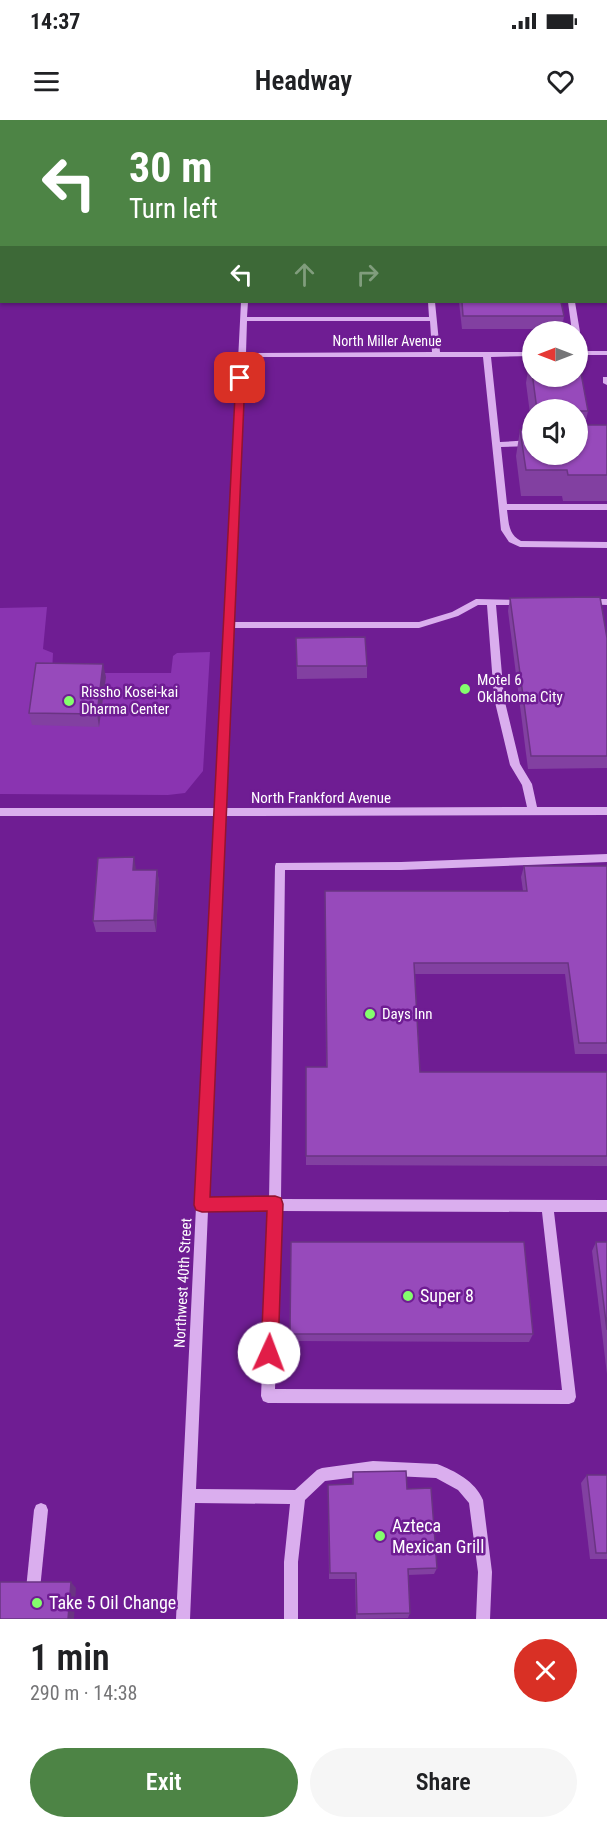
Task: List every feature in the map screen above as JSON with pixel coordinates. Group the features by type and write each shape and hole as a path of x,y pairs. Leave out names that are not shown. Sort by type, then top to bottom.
{"street":[{"name":"Northwest 40th Street","path":"183,1619 244,303"},
{"path":"432,303 436,354"},
{"path":"570,303 574,321"},
{"path":"243,319 434,319"},
{"path":"588,353 607,353"},
{"path":"487,354 505,530 512,540 520,544 607,545"},
{"name":"North Miller Avenue","path":"241,355 522,354"},
{"path":"495,445 522,444"},
{"path":"502,507 607,507"},
{"path":"228,625 419,625 455,614 476,602 536,602"},
{"path":"491,602 499,698 515,765 527,784 533,811"},
{"path":"580,602 607,602"},
{"name":"North Frankford Avenue","path":"0,812 607,811"},
{"path":"547,1206 569,1397 268,1396 275,1204 280,866 401,866 607,858"},
{"path":"202,1205 607,1206"},
{"path":"291,1619 291,1562 298,1497 322,1475 373,1467 437,1471 464,1485 476,1500 485,1572 483,1619"},
{"path":"189,1496 298,1497"},
{"path":"30,1619 41,1510"}],"shaded area":[{"path":"47,607 43,649 53,653 52,673 171,673 173,656 177,653 210,652 203,771 185,793 168,795 0,794 0,608"}],"building":[{"path":"462,303 561,303 564,316 463,316"},
{"path":"534,387 584,387 586,399 536,399"},
{"path":"588,425 607,425 607,475 568,475 567,470 526,470 525,465 588,465"},
{"path":"600,597 607,638 607,756 531,756 510,598"},
{"path":"365,637 367,666 297,666 296,638"},
{"name":"Rissho Kosei-kai Dharma Center","path":"36,663 103,664 97,714 29,713"},
{"path":"134,857 133,870 157,870 154,920 93,921 98,858"},
{"name":"Days Inn","path":"524,866 607,866 607,1043 579,1043 568,963 414,963 420,1072 607,1072 607,1156 306,1156 306,1067 327,1067 325,891 527,891"},
{"name":"Super 8","path":"291,1242 524,1242 533,1334 290,1334"},
{"path":"596,1242 607,1242 607,1330"},
{"name":"Azteca Mexican Grill","path":"406,1471 407,1489 431,1488 437,1568 408,1569 410,1613 357,1614 356,1573 330,1573 328,1485 353,1484 353,1472"},
{"path":"587,1475 607,1475 607,1553 596,1553"},
{"name":"Take 5 Oil Change","path":"0,1582 71,1582 68,1619 0,1619"}],"place":[{"name":"Motel 6 Oklahoma City","path":"465,689"},
{"name":"Rissho Kosei-kai Dharma Center","path":"69,701"},
{"name":"Days Inn","path":"370,1014"},
{"name":"Super 8","path":"408,1296"},
{"name":"Azteca Mexican Grill","path":"380,1536"},
{"name":"Take 5 Oil Change","path":"37,1603"}],"route":[{"path":"240,378 202,1205 275,1204 269,1353"}]}
